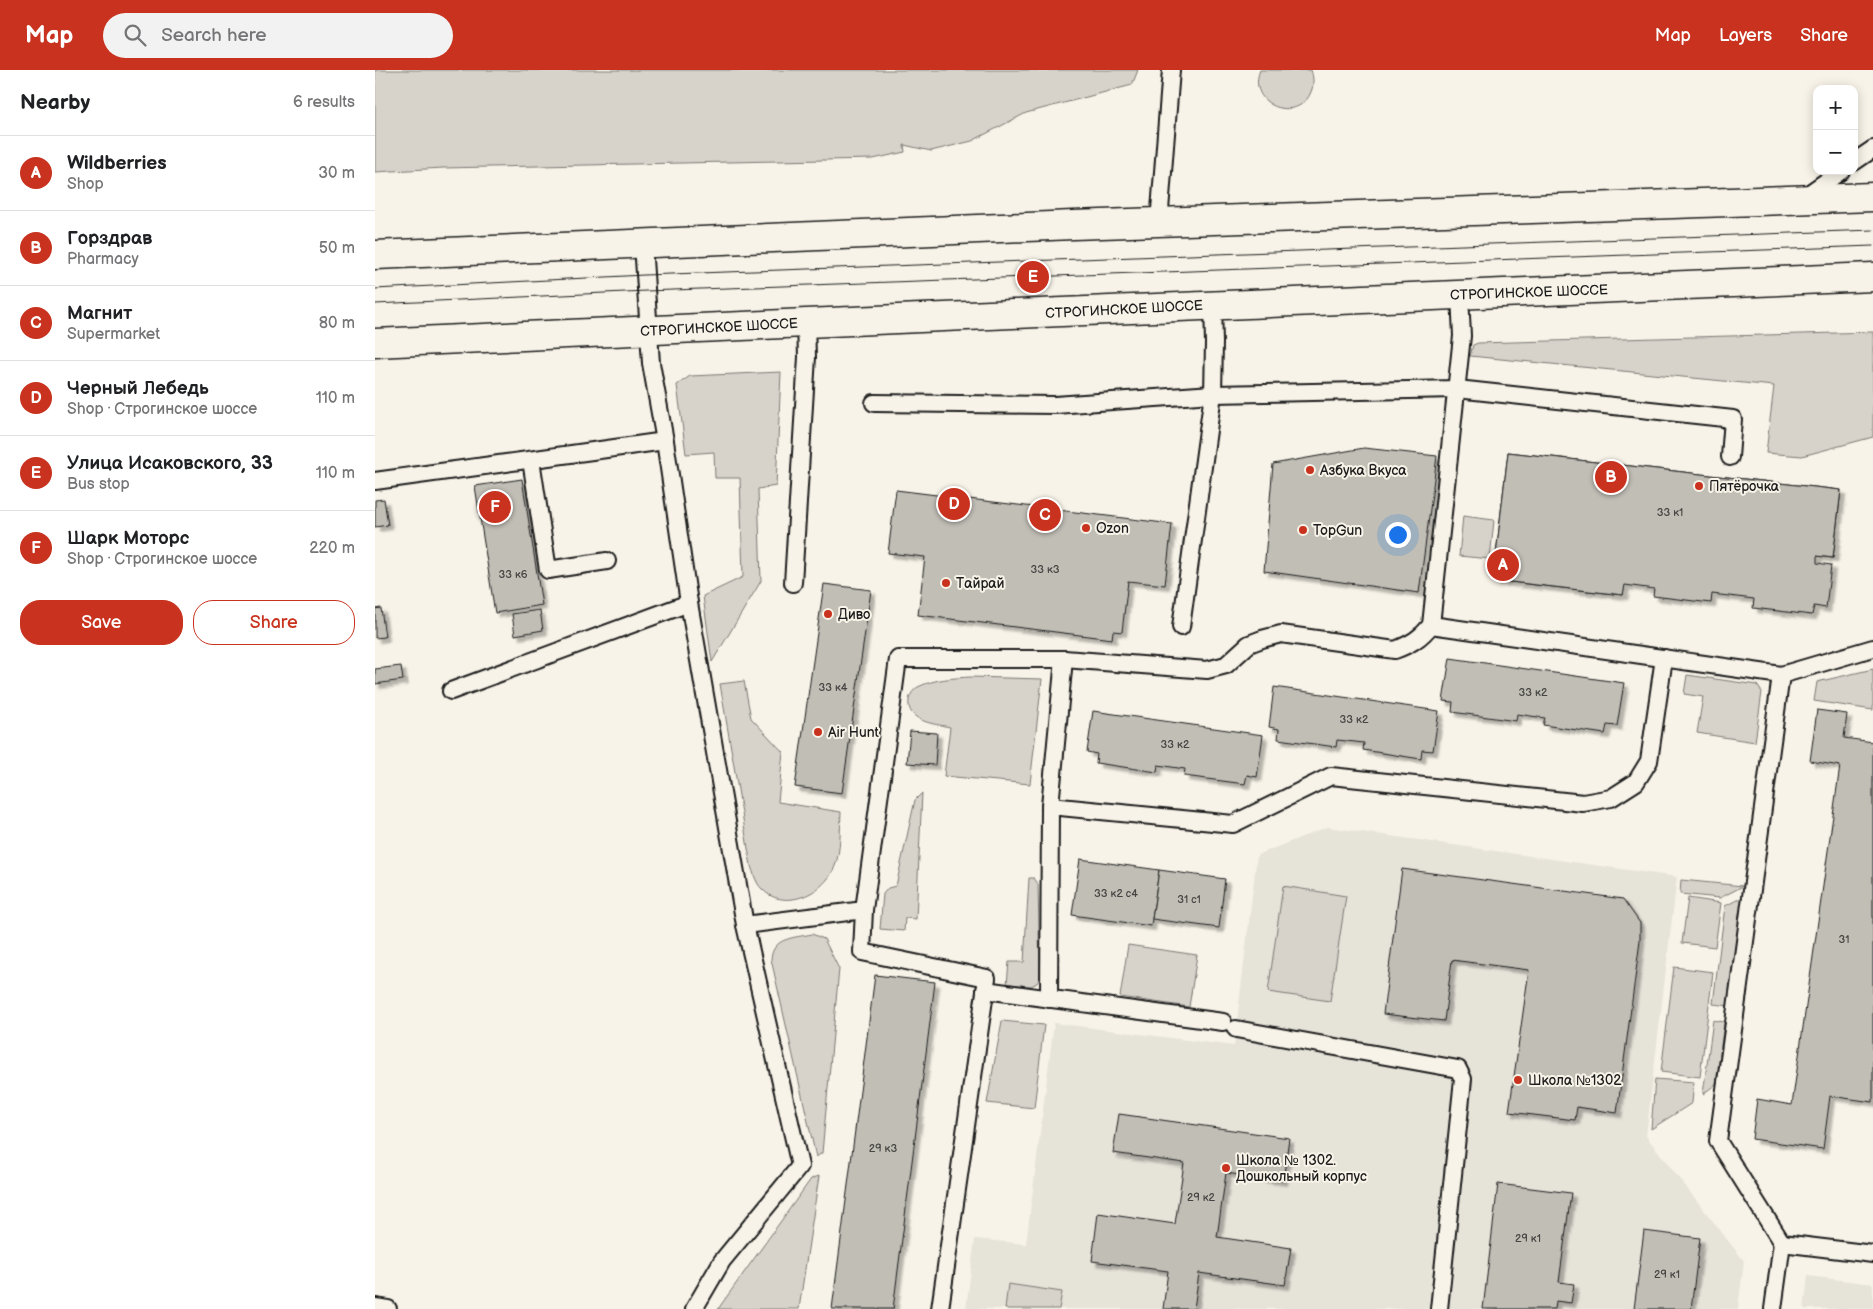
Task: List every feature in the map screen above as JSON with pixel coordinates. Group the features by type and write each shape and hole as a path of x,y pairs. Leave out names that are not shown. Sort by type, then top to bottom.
{"main road":[{"path":"375,255 1802,198 1873,197"},
{"name":"СТРОГИНСКОЕ ШОССЕ","path":"375,343 1873,277"}],"lane":[{"path":"1159,223 1171,70"},
{"path":"1858,159 1873,149"},
{"path":"1802,198 1835,175"},
{"path":"643,244 651,363 665,441 689,603 745,925 799,1166 722,1261 694,1309"},
{"path":"940,1309 987,978 861,952 864,910 898,658 1064,659 1207,670 1226,665 1249,644 1281,634 1395,650 1411,644 1422,636 1431,625 1462,336 1460,295"},
{"path":"1181,627 1213,394 1215,343 1213,305"},
{"path":"793,583 807,357 806,323"},
{"path":"874,403 1055,404 1213,394 1457,389 1733,419 1730,457"},
{"path":"375,481 665,441"},
{"path":"531,460 548,570 607,561"},
{"path":"451,691 689,603"},
{"path":"1431,625 1781,675 1873,648"},
{"path":"1050,806 1233,824 1331,776 1583,803 1611,798 1636,782 1649,761 1664,658"},
{"path":"1049,999 1050,806 1064,659"},
{"path":"1773,1309 1783,1243 1718,1141 1781,675"},
{"path":"745,925 864,910"},
{"path":"985,990 1230,1025 1457,1069 1463,1079 1439,1309"},
{"path":"1783,1243 1873,1254"},
{"path":"375,1307 388,1309"}],"shaded area":[{"path":"375,70 1138,70 1132,85 1026,113 972,141 931,151 904,145 905,152 873,159 443,168 375,172"},
{"path":"1260,70 1311,70 1312,89 1306,100 1297,107 1287,109 1276,107 1267,102 1260,93 1257,83"},
{"path":"1873,332 1873,437 1802,456 1766,453 1774,386 1470,356 1473,345 1478,343"},
{"path":"781,372 776,486 758,489 761,581 712,662 703,596 743,577 740,478 715,478 714,452 686,454 677,385 690,376"},
{"path":"1463,516 1494,520 1490,559 1459,556"},
{"path":"1873,669 1873,710 1814,701 1817,682"},
{"path":"1687,675 1757,685 1762,692 1755,742 1697,733 1703,697 1684,694"},
{"path":"971,677 1042,679 1030,784 944,776 950,727 923,721 917,717 909,707 909,698 918,687 924,684 944,679"},
{"path":"744,681 751,718 783,752 778,802 841,812 839,846 835,866 821,886 800,898 777,898 767,893 758,884 751,866 720,684"},
{"path":"922,793 916,919 905,918 904,931 880,929 883,894 888,888 896,886 915,800"},
{"name":"Школа №1302","path":"1327,827 1677,877 1646,1136 1744,1261 1738,1309 966,1309 975,1239 1026,1244 1054,1023 1234,1046 1257,855"},
{"path":"1029,878 1034,878 1038,884 1040,977 1037,983 1031,986 1007,984 1009,962 1024,962"},
{"path":"1681,880 1743,886 1720,898 1680,894"},
{"path":"1283,886 1346,896 1330,1001 1268,992"},
{"path":"1743,897 1729,1006 1713,1004 1725,906"},
{"path":"1688,898 1721,903 1715,947 1682,943"},
{"path":"812,934 824,939 839,969 822,1153 816,1157 771,959 776,946 780,942"},
{"path":"1128,945 1197,955 1189,1007 1120,997"},
{"path":"1674,967 1713,972 1700,1077 1661,1072"},
{"path":"1713,1020 1724,1022 1716,1084 1703,1094"},
{"path":"1002,1021 1044,1025 1034,1108 987,1103"},
{"path":"1655,1079 1694,1082 1692,1103 1651,1129"},
{"path":"819,1176 799,1309 718,1309 811,1179"},
{"path":"1808,1276 1873,1284 1873,1309 1804,1309"},
{"path":"1008,1284 1062,1292 1059,1309 1005,1309"}],"building":[{"path":"1364,448 1437,456 1419,593 1264,571 1273,464"},
{"path":"1508,452 1841,490 1833,558 1631,533 1623,595 1493,580"},
{"path":"1508,452 1841,490 1833,558 1817,556 1817,563 1831,565 1826,608 1814,606 1812,615 1753,608 1754,599 1712,594 1711,603 1653,596 1654,589 1625,585 1623,595 1493,580"},
{"path":"522,479 542,605 495,613 475,486"},
{"path":"896,490 1172,524 1165,585 1128,581 1122,632 1113,631 1112,639 918,615 925,557 888,553"},
{"path":"384,499 388,525 375,527 375,500"},
{"path":"824,584 871,590 842,793 795,787"},
{"path":"381,608 385,637 375,638 375,609"},
{"path":"540,610 543,630 515,635 512,614"},
{"path":"1450,658 1624,683 1617,726 1607,725 1605,734 1543,725 1545,718 1517,714 1516,721 1452,712 1453,702 1443,701"},
{"path":"401,666 403,680 375,684 375,669"},
{"path":"1274,687 1439,711 1433,751 1422,750 1421,759 1363,750 1364,743 1337,740 1336,747 1278,739 1279,729 1269,727"},
{"path":"1817,710 1847,714 1844,738 1873,742 1873,1102 1830,1096 1823,1149 1752,1139 1757,1099 1792,1105 1840,766 1810,761"},
{"path":"1093,711 1263,735 1257,777 1247,775 1245,784 1184,776 1185,769 1158,765 1157,772 1096,763 1097,754 1087,752"},
{"path":"910,731 937,733 935,765 907,763"},
{"path":"1080,859 1159,870 1151,926 1072,915"},
{"path":"1402,869 1623,899 1640,923 1640,941 1617,1113 1577,1107 1575,1120 1509,1112 1529,970 1452,960 1444,1021 1383,1014"},
{"path":"1159,870 1225,879 1219,928 1152,919"},
{"path":"875,975 935,982 930,1022 893,1309 832,1309"},
{"path":"1119,1114 1289,1138 1283,1181 1226,1173 1217,1237 1291,1248 1285,1285 1199,1273 1194,1309 1163,1309 1168,1271 1092,1261 1098,1213 1175,1224 1184,1163 1113,1153"},
{"path":"1498,1184 1571,1193 1559,1282 1574,1284 1571,1303 1556,1301 1555,1309 1483,1309"},
{"path":"1644,1231 1700,1238 1691,1309 1634,1309"}],"tram line":[{"path":"375,289 644,275 1873,230"},
{"path":"375,304 646,291 1873,246"}],"place":[{"name":"Улица Исаковского, 33","path":"1033,277"},
{"name":"Азбука Вкуса","path":"1310,470"},
{"name":"Горздрав","path":"1611,477"},
{"name":"Пятёрочка","path":"1699,486"},
{"name":"Черный Лебедь","path":"954,504"},
{"name":"Шарк Моторс","path":"495,507"},
{"name":"Магнит","path":"1045,515"},
{"name":"Ozon","path":"1086,528"},
{"name":"TopGun","path":"1303,530"},
{"name":"Wildberries","path":"1503,565"},
{"name":"Тайрай","path":"946,583"},
{"name":"Диво","path":"828,614"},
{"name":"Air Hunt","path":"818,732"},
{"name":"Школа №1302","path":"1518,1080"},
{"name":"Школа № 1302. Дошкольный корпус","path":"1226,1168"}]}
